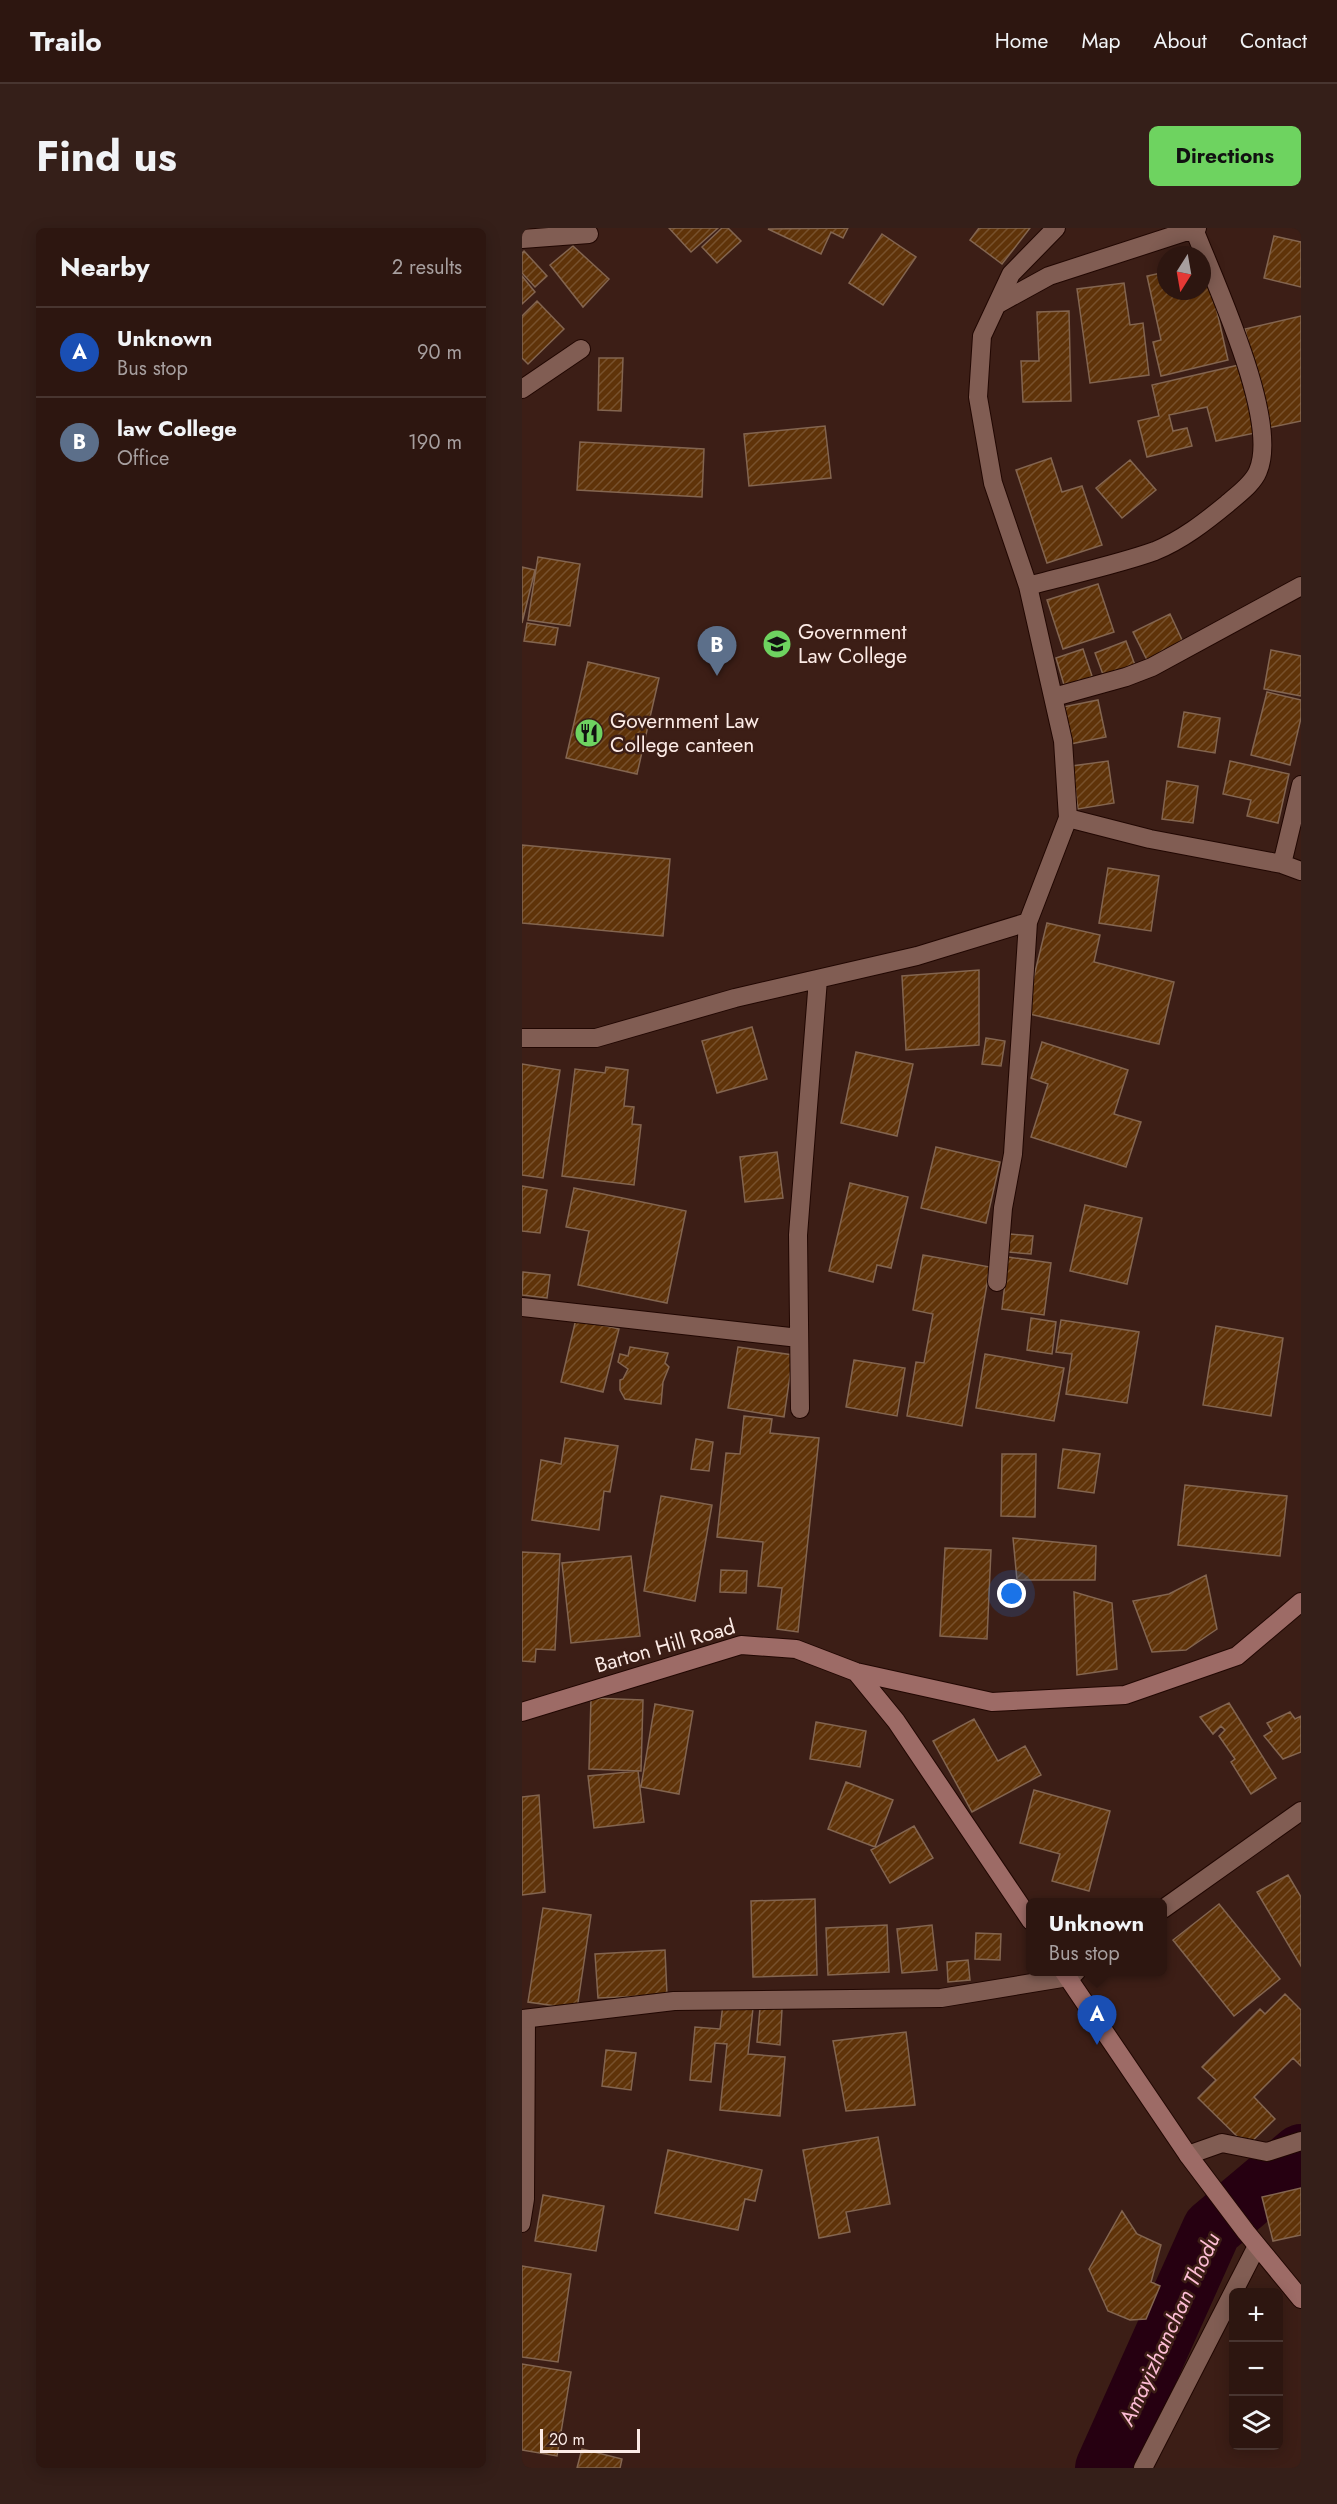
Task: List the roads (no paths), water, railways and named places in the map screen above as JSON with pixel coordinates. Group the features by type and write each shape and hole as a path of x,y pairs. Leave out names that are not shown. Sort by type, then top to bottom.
{"main road":[{"name":"Barton Hill Road","path":"522,1712 741,1645 796,1649 856,1672 992,1702 1125,1695 1237,1656 1301,1602"},
{"path":"856,1672 896,1720 1026,1914"},
{"path":"1071,1976 1188,2155 1251,2239 1301,2299"}],"street":[{"path":"997,1282 1003,1208 1013,1154 1028,922 1068,818 1063,741 1054,697 1028,586 993,483 978,397 982,336 1011,274 1056,228"},
{"path":"998,304 1049,276 1195,228 1243,351 1253,386 1262,436 1262,456 1258,473 1239,494 1194,530 1155,550 1028,586"},
{"path":"522,239 589,234"},
{"path":"522,389 581,349"},
{"path":"1054,697 1152,667 1301,586"},
{"path":"1282,864 1301,785"},
{"path":"1068,818 1150,839 1282,864 1301,871"},
{"path":"522,1038 596,1038 735,998 917,956 1028,922"},
{"path":"800,1408 798,1235 818,979"},
{"path":"522,1307 799,1338"},
{"path":"1167,1906 1301,1810"},
{"path":"524,2019 674,2001 941,1998 1054,1976"},
{"path":"1188,2155 1222,2143 1267,2152 1301,2141"},
{"path":"1143,2468 1251,2239"}],"lane":[{"path":"522,2223 526,2199 524,2019"}],"waterway":[{"name":"Amayizhanchan Thodu","path":"1105,2468 1212,2229 1301,2154"}],"place":[{"name":"Government Law College","path":"777,644"},
{"name":"law College","path":"717,676"},
{"name":"Government Law College canteen","path":"589,733"},
{"name":"Unknown","path":"1097,2045"}]}
